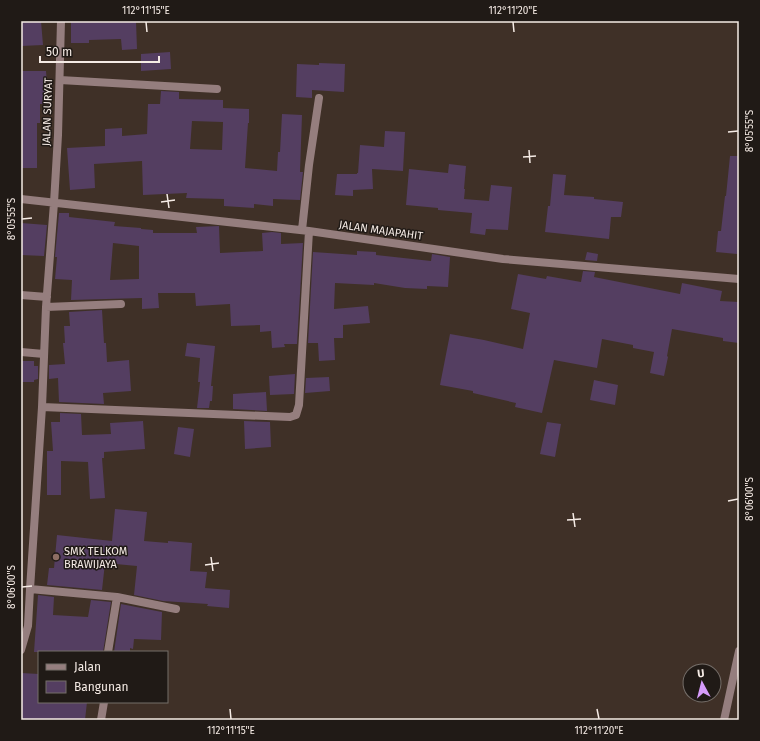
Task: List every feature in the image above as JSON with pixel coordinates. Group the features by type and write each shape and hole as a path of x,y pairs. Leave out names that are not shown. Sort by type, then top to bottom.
{"street":[{"name":"JALAN SURYAT","path":"21,650 28,626 42,407 46,307 54,203 60,80 61,21"},
{"path":"60,80 217,89"},
{"path":"42,407 290,417 296,415 299,404 309,165 318,98"},
{"name":"JALAN MAJAPAHIT","path":"21,199 306,231 503,259 739,279"},
{"path":"21,295 47,297"},
{"path":"46,307 121,304"},
{"path":"21,352 44,354"},
{"path":"30,589 118,597 176,608"},
{"path":"108,651 118,597"},
{"path":"724,720 739,651"},
{"path":"100,720 104,703"}],"building":[{"path":"21,21 41,21 43,45 21,46"},
{"path":"136,21 137,49 122,50 121,39 89,40 89,43 71,43 71,22"},
{"path":"170,52 171,69 141,71 141,54"},
{"path":"319,63 345,64 344,92 312,90 312,98 296,97 297,64 319,65"},
{"path":"21,71 46,71 47,85 45,85 45,104 40,104 40,123 37,123 37,168 21,168"},
{"path":"161,91 179,92 179,99 223,100 223,108 249,109 245,168 277,171 278,152 280,152 282,114 302,115 300,172 303,172 300,200 273,199 273,206 254,204 254,208 224,206 224,199 186,198 187,193 143,195 142,161 94,164 95,188 70,190 67,148 105,146 105,129 122,128 122,136 147,134 148,104 160,104","holes":["192,121 223,122 222,150 190,149"]},
{"path":"385,131 405,132 403,171 372,169 373,189 353,190 353,196 335,195 337,174 357,174 360,145 384,147"},
{"path":"730,156 739,156 739,237 737,254 716,252 718,231 721,231"},
{"path":"449,164 466,166 464,199 489,201 491,185 512,187 508,230 486,229 485,235 470,233 472,213 406,205 409,169 448,173"},
{"path":"553,174 566,175 564,195 594,197 594,199 623,202 621,217 611,217 609,239 545,232 548,206 550,206"},
{"path":"59,213 69,213 69,217 115,222 114,226 153,230 153,233 197,233 196,227 219,226 220,253 263,251 262,233 281,233 281,244 303,243 297,344 284,344 285,347 272,348 271,331 260,332 260,325 231,326 230,304 196,306 195,293 158,293 159,308 142,309 142,298 71,300 72,280 55,279 57,257 55,257","holes":["113,243 139,246 139,279 110,280"]},
{"path":"21,223 47,225 44,256 21,255"},
{"path":"357,251 376,252 376,255 431,261 432,254 450,257 448,287 427,286 427,289 405,288 374,283 374,285 335,283 334,309 368,306 370,323 343,325 343,338 334,338 335,360 319,361 318,343 308,343 313,252 357,255"},
{"path":"587,252 598,254 597,261 585,260"},
{"path":"583,271 595,272 594,277 680,294 682,283 722,291 720,301 739,302 739,343 723,341 723,338 672,329 664,376 650,373 654,352 633,348 633,345 602,339 597,368 554,360 542,413 515,407 516,403 473,393 473,391 440,385 450,334 523,349 530,313 511,309 518,274 546,279 547,276 581,282"},
{"path":"102,310 107,362 129,360 131,391 103,393 104,404 59,402 58,378 49,379 49,365 65,364 63,343 65,343 64,326 70,326 69,312"},
{"path":"187,343 215,346 211,386 213,386 212,401 210,401 209,408 197,408 200,382 198,382 200,358 185,356"},
{"path":"21,361 34,361 34,366 38,366 38,379 34,380 34,382 22,382"},
{"path":"295,374 294,394 270,395 269,376"},
{"path":"329,377 330,391 305,393 306,378"},
{"path":"594,380 618,385 615,405 590,400"},
{"path":"266,392 267,411 233,409 233,394"},
{"path":"60,413 81,414 82,435 111,434 110,423 143,421 145,449 104,452 104,458 102,458 105,498 90,499 88,462 61,461 61,495 47,495 47,451 53,451 51,422 60,422"},
{"path":"244,421 270,422 271,447 245,449"},
{"path":"547,422 561,424 555,457 540,454"},
{"path":"178,427 194,429 190,457 174,454"},
{"path":"115,509 147,512 144,541 192,543 190,571 207,572 205,588 230,590 229,608 207,606 208,604 163,601 134,595 137,566 105,563 102,590 47,585 49,568 54,568 57,535 112,541"},
{"path":"38,595 54,597 53,615 88,617 91,600 111,602 103,651 34,652"},
{"path":"121,604 162,612 161,640 134,639 133,649 130,648 130,651 114,651"},
{"path":"21,673 38,674 38,703 87,703 85,720 21,720"}],"place":[{"name":"SMK TELKOM BRAWIJAYA","path":"56,557"}]}
